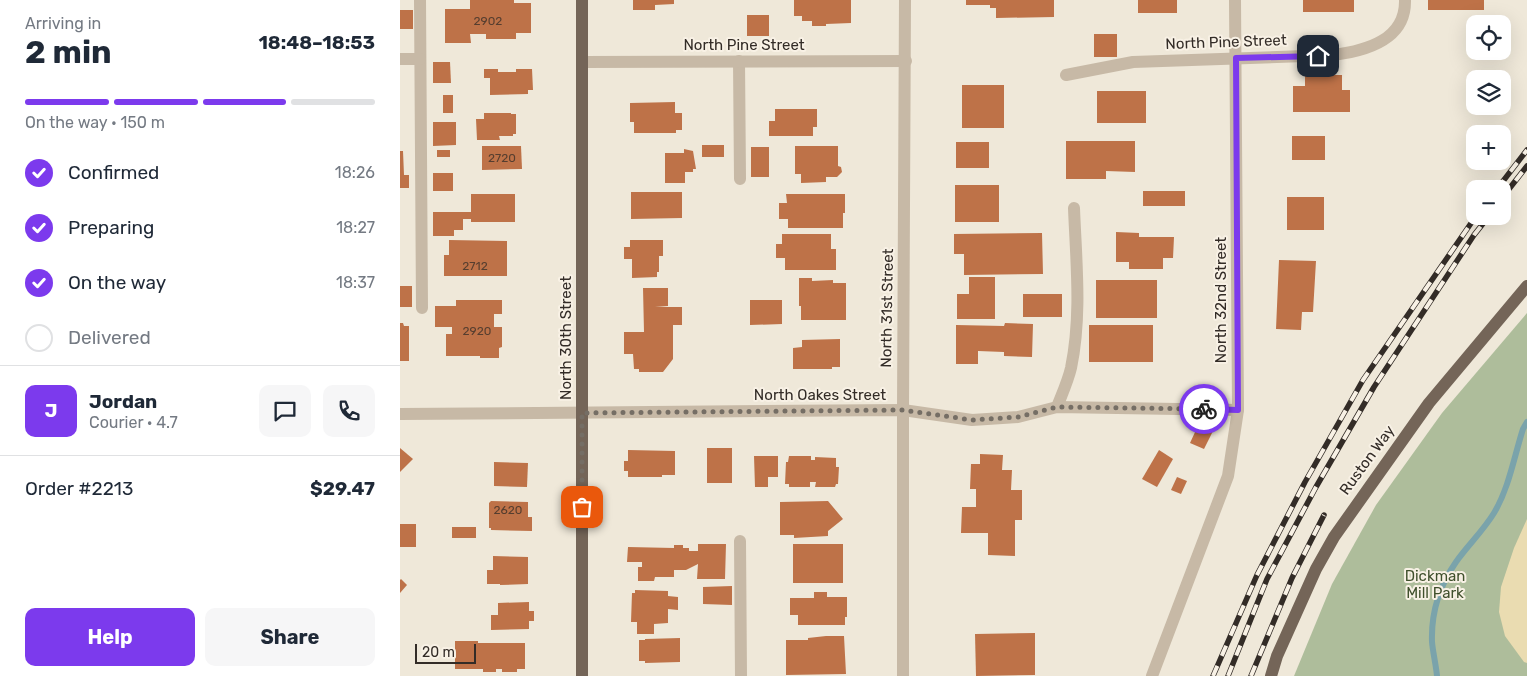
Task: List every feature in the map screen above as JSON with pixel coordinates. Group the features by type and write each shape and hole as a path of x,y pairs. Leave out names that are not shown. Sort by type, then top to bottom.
{"main road":[{"name":"North 30th Street","path":"582,0 582,676"},
{"name":"Ruston Way","path":"1271,676 1277,656 1316,569 1334,536 1429,404 1527,286"}],"street":[{"path":"420,0 422,308"},
{"name":"North 31st Street","path":"903,676 906,0"},
{"name":"North 32nd Street","path":"1152,676 1228,476 1233,453 1238,410 1236,0"},
{"name":"North Pine Street","path":"1066,75 1133,62 1345,54 1386,39 1402,21 1405,0"},
{"path":"400,59 420,59"},
{"path":"739,61 740,179"},
{"name":"North Pine Street","path":"583,62 906,61"},
{"path":"1057,407 1070,369 1079,303 1074,208"},
{"name":"North Oakes Street","path":"400,414 903,410 972,420 1018,417 1057,407 1238,410"},
{"path":"740,541 742,676"}],"green space":[{"name":"Dickman Mill Park","path":"1527,313 1527,676 1294,676 1332,584 1376,505 1442,413"}],"sand":[{"path":"1527,519 1527,663 1524,662 1505,636 1499,612 1501,587 1514,548"}],"building":[{"path":"470,0 514,0 514,3 531,3 531,33 516,33 516,39 486,39 486,34 470,34 471,43 445,43 445,9 470,9"},
{"path":"633,0 674,0 674,4 655,5 655,10 633,10"},
{"path":"794,0 851,0 851,23 812,26 812,21 802,21 802,16 794,16"},
{"path":"966,0 1054,0 1054,17 996,18 996,8 990,8 990,5 966,5"},
{"path":"1138,0 1177,0 1177,13 1138,13"},
{"path":"1303,0 1354,0 1354,12 1303,12"},
{"path":"1428,0 1484,0 1484,10 1428,10"},
{"path":"400,10 413,10 413,29 400,29"},
{"path":"747,15 769,15 769,36 747,36"},
{"path":"1094,34 1117,34 1117,57 1094,57"},
{"path":"433,62 450,62 451,83 433,83"},
{"path":"484,69 498,69 498,72 516,72 516,69 532,69 533,90 528,90 528,94 490,95 490,78 484,78"},
{"path":"1305,75 1342,75 1342,90 1350,90 1350,112 1293,112 1293,86 1305,86"},
{"path":"962,85 1004,85 1004,128 962,128"},
{"path":"1097,91 1146,91 1146,123 1097,123"},
{"path":"443,95 453,95 453,113 443,113"},
{"path":"675,102 675,113 682,113 682,130 676,130 676,133 634,133 634,122 630,122 630,103"},
{"path":"775,109 817,109 817,127 813,127 813,136 769,136 769,121 775,121"},
{"path":"484,113 516,114 516,134 513,134 513,136 499,136 500,140 477,140 476,119 484,119"},
{"path":"433,122 456,122 456,145 433,146"},
{"path":"1292,136 1325,136 1325,160 1292,160"},
{"path":"1066,141 1135,141 1135,172 1106,171 1106,179 1066,179"},
{"path":"956,142 989,142 989,168 956,168"},
{"path":"702,145 724,145 724,157 702,157"},
{"path":"482,146 521,146 522,169 482,170"},
{"path":"795,146 838,146 838,166 841,167 842,172 837,177 826,177 826,182 801,183 801,174 795,174"},
{"path":"751,147 769,147 769,177 751,177"},
{"path":"684,149 693,151 696,169 693,169 693,172 685,172 685,183 665,183 665,153 684,153"},
{"path":"437,150 450,150 450,157 437,157"},
{"path":"400,151 403,151 404,175 409,175 409,188 400,188"},
{"path":"433,173 453,173 453,191 433,191"},
{"path":"955,185 999,185 999,222 955,222"},
{"path":"1143,191 1185,191 1185,206 1143,206"},
{"path":"631,192 682,192 682,218 631,219"},
{"path":"471,194 515,194 515,222 471,222 471,219 463,219 463,230 454,230 454,236 433,236 433,212 471,212"},
{"path":"786,194 845,194 843,228 788,228 788,219 779,219 779,203 787,203"},
{"path":"1287,197 1324,197 1324,230 1287,230"},
{"path":"1116,232 1139,233 1139,237 1174,237 1173,258 1163,258 1163,269 1129,269 1129,262 1116,262"},
{"path":"1042,233 1043,274 964,275 964,254 954,254 954,234"},
{"path":"782,234 831,234 831,249 836,249 836,270 785,270 785,258 776,258 776,244 782,244"},
{"path":"449,240 507,241 507,276 444,276 444,255 449,255"},
{"path":"630,240 663,240 663,256 659,256 659,272 657,272 657,277 632,278 632,259 624,259 624,247 630,247"},
{"path":"1279,260 1316,261 1313,312 1302,312 1301,330 1276,329"},
{"path":"969,277 995,277 995,319 957,319 957,294 969,294"},
{"path":"799,278 812,278 812,281 833,280 833,283 846,283 846,320 801,320"},
{"path":"1096,280 1157,280 1157,318 1096,318"},
{"path":"400,286 412,286 412,307 400,307"},
{"path":"643,288 668,288 668,306 655,307 682,307 682,325 673,325 673,359 663,372 639,372 639,369 634,369 633,354 624,354 624,332 644,332"},
{"path":"1023,294 1062,294 1062,317 1023,317"},
{"path":"456,300 502,300 502,314 494,314 494,327 502,327 502,347 499,348 499,358 446,356 446,334 452,334 452,327 435,327 435,306 456,306"},
{"path":"750,300 782,300 782,324 750,325"},
{"path":"400,323 403,323 404,326 409,326 409,361 400,361"},
{"path":"1005,323 1033,324 1032,357 1004,356 1004,352 978,351 978,364 956,364 956,325 1004,326"},
{"path":"1089,325 1153,325 1153,362 1089,362"},
{"path":"840,339 840,367 832,367 832,369 793,369 793,348 802,347 802,340"},
{"path":"1202,426 1213,431 1204,449 1190,443 1196,430 1199,432"},
{"path":"400,448 413,459 400,472"},
{"path":"707,448 732,448 732,483 707,483"},
{"path":"628,450 675,451 675,475 628,477 628,471 624,471 624,461 628,461"},
{"path":"1159,450 1173,459 1157,487 1142,479"},
{"path":"980,454 1003,455 1002,470 1012,470 1011,490 1022,490 1022,520 1015,520 1015,556 988,555 988,533 961,533 962,507 976,507 976,489 970,489 971,464 980,464"},
{"path":"754,456 778,456 778,477 768,477 768,487 755,487"},
{"path":"789,456 811,456 811,460 815,460 815,457 836,458 836,467 839,467 838,484 835,487 815,487 816,482 810,482 810,487 789,487 789,484 785,484 786,462 788,462"},
{"path":"494,462 528,463 527,487 494,486"},
{"path":"1177,477 1187,481 1181,494 1171,490"},
{"path":"491,501 528,502 528,517 532,517 532,531 491,530 489,528 489,503"},
{"path":"828,501 843,519 828,531 828,536 794,538 794,535 780,535 780,502"},
{"path":"400,524 416,524 416,547 400,547"},
{"path":"452,527 476,527 476,538 452,538"},
{"path":"698,544 726,544 725,579 697,579 698,564 686,570 674,570 674,577 655,577 654,581 638,581 638,567 642,567 642,562 627,562 628,547 674,548 674,545 683,545 683,548 689,548 689,551 698,551"},
{"path":"793,544 843,544 843,583 793,583"},
{"path":"493,556 528,557 528,584 487,584 487,570 493,570"},
{"path":"400,580 407,585 400,593"},
{"path":"732,586 732,605 703,604 703,587"},
{"path":"635,590 668,591 668,596 678,597 678,610 668,609 668,623 654,624 654,634 637,634 637,622 631,622 632,593 635,593"},
{"path":"814,592 827,592 827,597 847,597 845,625 798,625 798,615 790,615 790,598 814,598"},
{"path":"529,602 529,611 534,611 534,621 529,621 529,629 491,630 491,615 498,615 498,603"},
{"path":"1035,633 1035,675 976,676 975,634"},
{"path":"844,636 846,674 786,675 786,640 808,640 808,638"},
{"path":"680,638 680,662 645,663 645,661 639,661 639,640"},
{"path":"455,641 525,643 525,669 517,669 517,672 502,672 502,669 496,669 496,672 483,672 483,669 455,669"}],"waterway":[{"path":"1437,676 1432,631 1435,610 1441,590 1456,562 1494,513 1507,483 1523,429 1527,422"}],"railway":[{"path":"1504,180 1527,150"},
{"path":"1511,186 1527,166"},
{"path":"1213,676 1257,575 1305,482 1363,380 1470,225"},
{"path":"1228,676 1267,579 1316,487 1374,387 1482,225"},
{"path":"1251,676 1292,578 1324,515"}],"way so far":[{"path":"582,507 582,413 903,410 972,420 1018,417 1057,407 1204,409"}],"route":[{"path":"1204,409 1238,410 1236,58 1318,56"}]}
